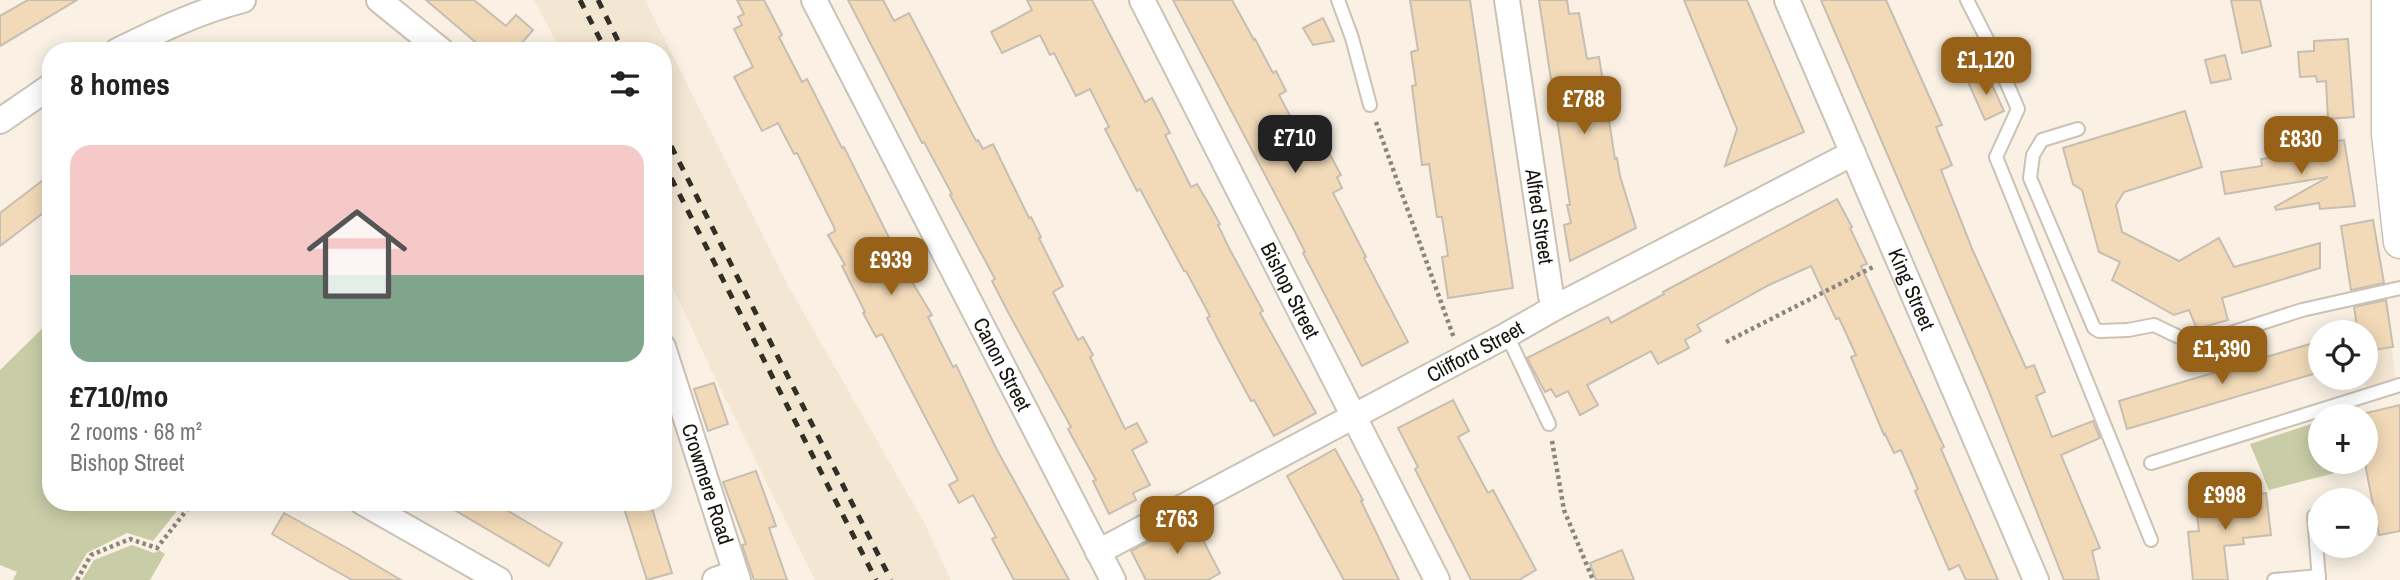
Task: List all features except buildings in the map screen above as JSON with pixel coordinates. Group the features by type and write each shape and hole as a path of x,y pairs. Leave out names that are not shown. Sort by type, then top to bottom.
{"street":[{"path":"135,42 219,6 243,0"},
{"path":"379,0 431,42"},
{"name":"Canon Street","path":"814,0 1112,580"},
{"name":"Bishop Street","path":"1142,0 1437,580"},
{"name":"Alfred Street","path":"1507,0 1551,296 1556,307"},
{"name":"King Street","path":"1787,0 2036,580"},
{"path":"2388,0 2388,134 2395,159 2400,242"},
{"path":"0,121 42,92"},
{"name":"Clifford Street","path":"1098,552 1556,307 1853,153"},
{"name":"Crowmere Road","path":"672,378 729,578"},
{"path":"378,511 499,580"}],"lane":[{"path":"1338,0 1352,38 1370,105"},
{"path":"1967,0 2018,109 1996,157 2151,540"},
{"path":"2078,129 2042,140 2034,155 2030,178 2094,328 2099,331 2128,330 2154,325 2179,337 2203,342 2302,310 2400,288"},
{"path":"1507,335 1549,424"},
{"path":"2151,463 2400,385"},
{"path":"2274,580 2319,578 2317,558"}],"path":[{"path":"1370,105 1461,359"},
{"path":"1726,342 1897,254"},
{"path":"1549,424 1563,510 1593,580"},
{"path":"77,580 91,555 130,539 157,548 186,511"}],"shaded area":[{"path":"534,0 645,0 666,42 556,42"},
{"path":"672,54 791,291 924,522 951,580 815,580 672,285"},
{"path":"2386,308 2396,382 2378,387 2378,320 2348,320"}],"green space":[{"path":"42,329 42,511 177,511 153,541 127,533 87,553 71,580 13,580 17,572 0,565 0,370"},
{"path":"2308,425 2308,474 2331,474 2269,490 2250,444"},
{"path":"132,545 154,553 159,550 165,554 150,580 82,580 94,560"}],"railway":[{"path":"580,0 601,42"},
{"path":"598,0 619,42"},
{"path":"672,148 891,580"},
{"path":"672,180 876,580"}]}
